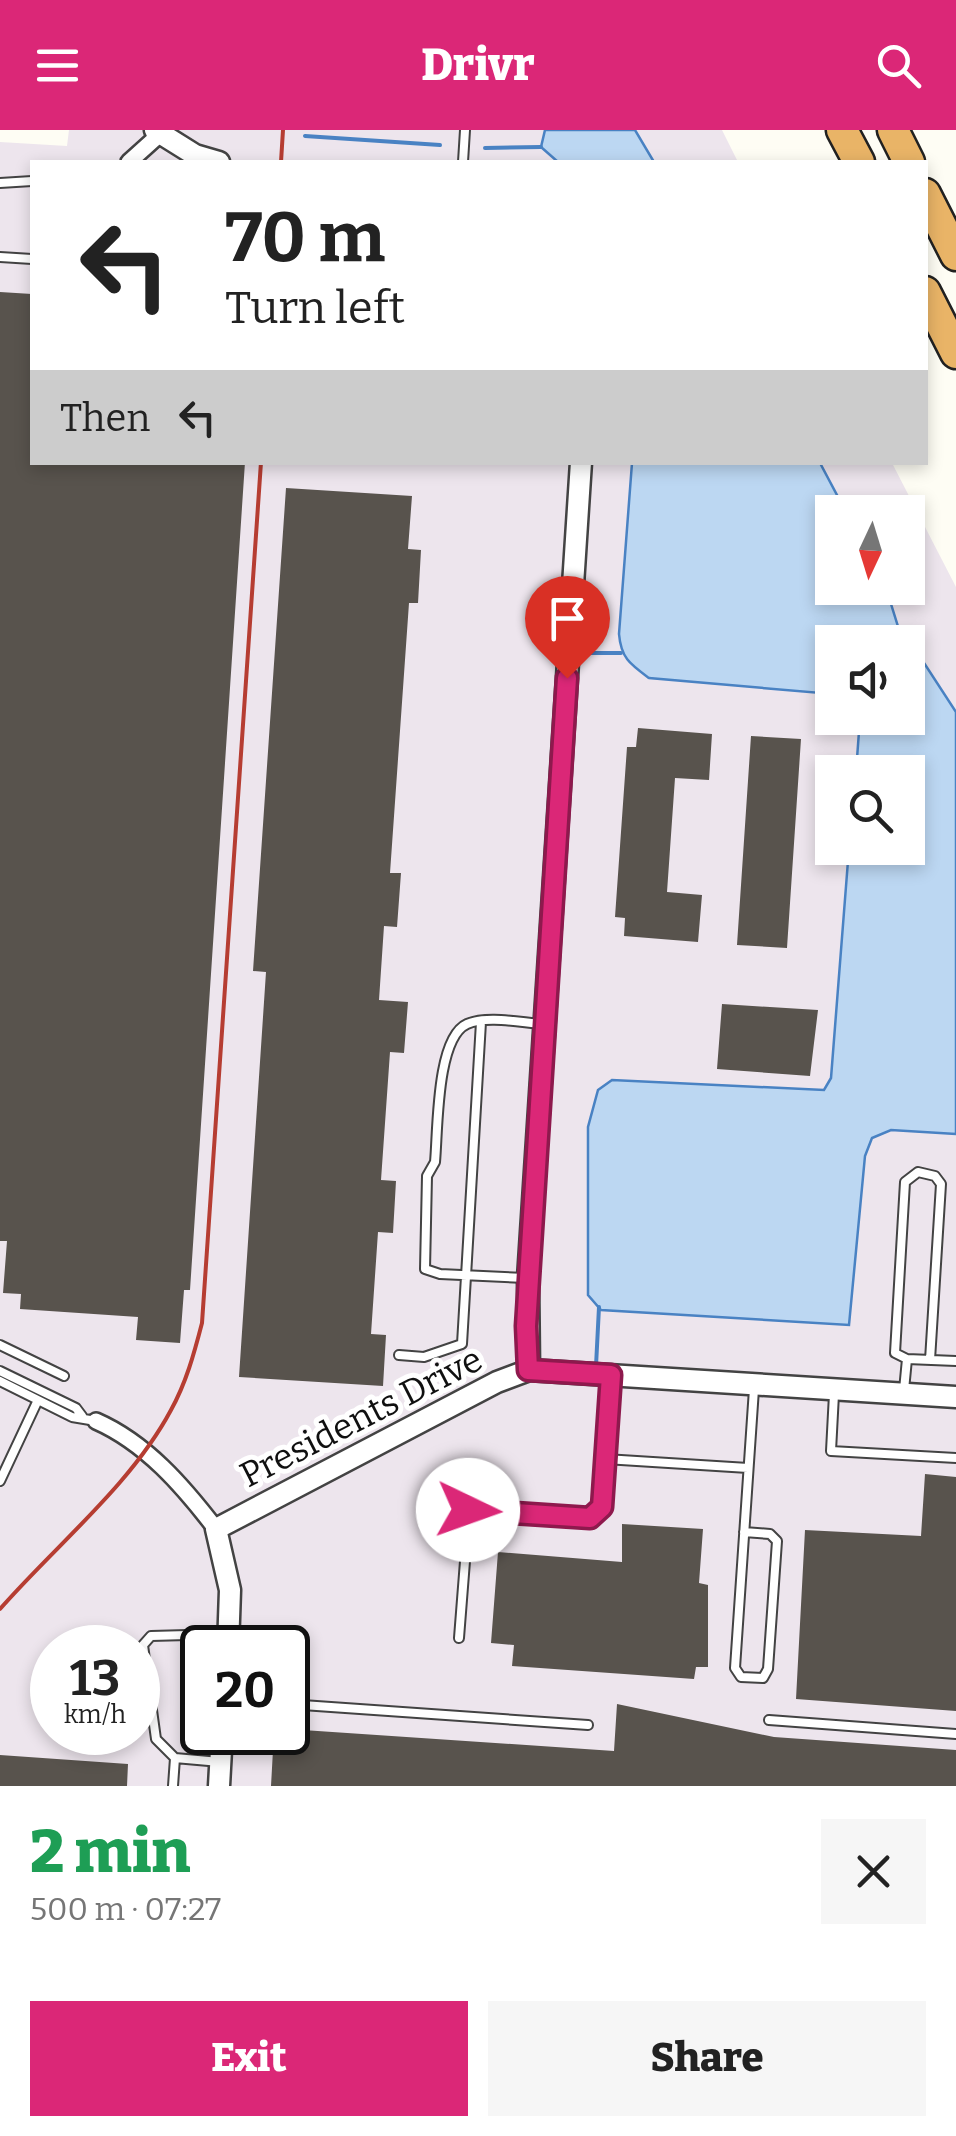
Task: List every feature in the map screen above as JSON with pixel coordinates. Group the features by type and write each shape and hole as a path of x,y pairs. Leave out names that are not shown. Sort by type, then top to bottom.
{"highway":[{"path":"842,130 857,160"},
{"path":"892,130 908,160"},
{"path":"928,200 956,254"},
{"path":"928,298 956,353"}],"street":[{"path":"131,160 157,133 195,156 211,160"},
{"path":"528,1370 528,1278 582,465"},
{"name":"Presidents Drive","path":"216,1529 497,1382 528,1370 956,1397"},
{"path":"89,1419 145,1450 190,1495 216,1529 230,1590 229,1625"},
{"path":"219,1786 220,1755"}],"lane":[{"path":"463,160 464,130"},
{"path":"0,183 30,181"},
{"path":"0,256 30,258"},
{"path":"528,1278 425,1269 427,1176 435,1162 444,1060 454,1033 469,1022 544,1024"},
{"path":"400,1355 424,1356 462,1344 481,1022"},
{"path":"930,1360 940,1184 936,1176 918,1172 905,1182 895,1352 907,1359 930,1360 956,1360"},
{"path":"0,1345 64,1376"},
{"path":"904,1394 907,1359"},
{"path":"0,1371 76,1408 89,1419"},
{"path":"460,1638 468,1510 590,1518 602,1507 611,1375"},
{"path":"0,1381 72,1416 89,1419"},
{"path":"744,1532 770,1534 778,1541 768,1669 764,1678 740,1676 735,1668 748,1468 754,1384"},
{"path":"834,1389 832,1451 956,1458"},
{"path":"0,1481 38,1400"},
{"path":"606,1459 748,1468"},
{"path":"180,1638 151,1636 143,1644 156,1739 175,1758 220,1762"},
{"path":"310,1706 588,1726"},
{"path":"769,1720 956,1734"},
{"path":"173,1786 175,1758"}],"shaded area":[{"path":"69,130 722,130 737,160 30,160 30,465 893,465 909,495 815,495 815,605 925,605 925,527 956,587 956,1786 0,1786 0,142 67,146"}],"water":[{"path":"545,130 635,130 653,160 556,160 541,147"},
{"path":"632,465 821,465 837,495 815,495 815,605 891,605 898,625 815,625 815,693 649,678 628,660 619,634"},
{"path":"925,664 956,712 956,1134 891,1130 872,1138 865,1156 849,1325 601,1310 588,1295 588,1127 598,1090 612,1080 824,1090 831,1078 848,865 925,865 925,755 857,755 859,735 925,735"}],"building":[{"path":"0,292 30,294 30,465 245,465 190,1290 184,1290 180,1343 136,1340 138,1317 20,1309 21,1294 3,1293 7,1241 0,1241"},
{"path":"286,488 412,496 408,549 421,550 418,603 409,603 390,873 401,873 397,927 384,926 379,1000 408,1002 404,1053 390,1052 381,1180 396,1181 393,1233 378,1232 371,1334 386,1335 383,1386 239,1377 266,972 253,971"},
{"path":"638,728 712,734 709,780 675,778 667,892 702,895 698,942 624,936 625,918 615,917 627,747 636,747"},
{"path":"751,736 801,739 787,948 737,945"},
{"path":"722,1004 818,1010 810,1076 717,1069"},
{"path":"925,1474 956,1477 956,1711 796,1699 805,1530 921,1536"},
{"path":"622,1524 703,1529 699,1583 708,1585 708,1667 696,1667 694,1679 512,1666 514,1645 491,1643 498,1552 622,1562"},
{"path":"617,1704 774,1737 956,1750 956,1786 271,1786 273,1755 310,1755 310,1730 614,1751"},
{"path":"0,1755 128,1764 127,1786 0,1786"}],"waterway":[{"path":"305,136 440,145"},
{"path":"485,148 541,147"},
{"path":"590,653 621,653"},
{"path":"596,1366 599,1307"}],"railway":[{"path":"281,160 283,130"},
{"path":"0,1609 135,1464 181,1389 202,1323 261,465"}],"route":[{"path":"468,1510 590,1518 602,1507 611,1375 528,1370 526,1326 567,678"}]}
